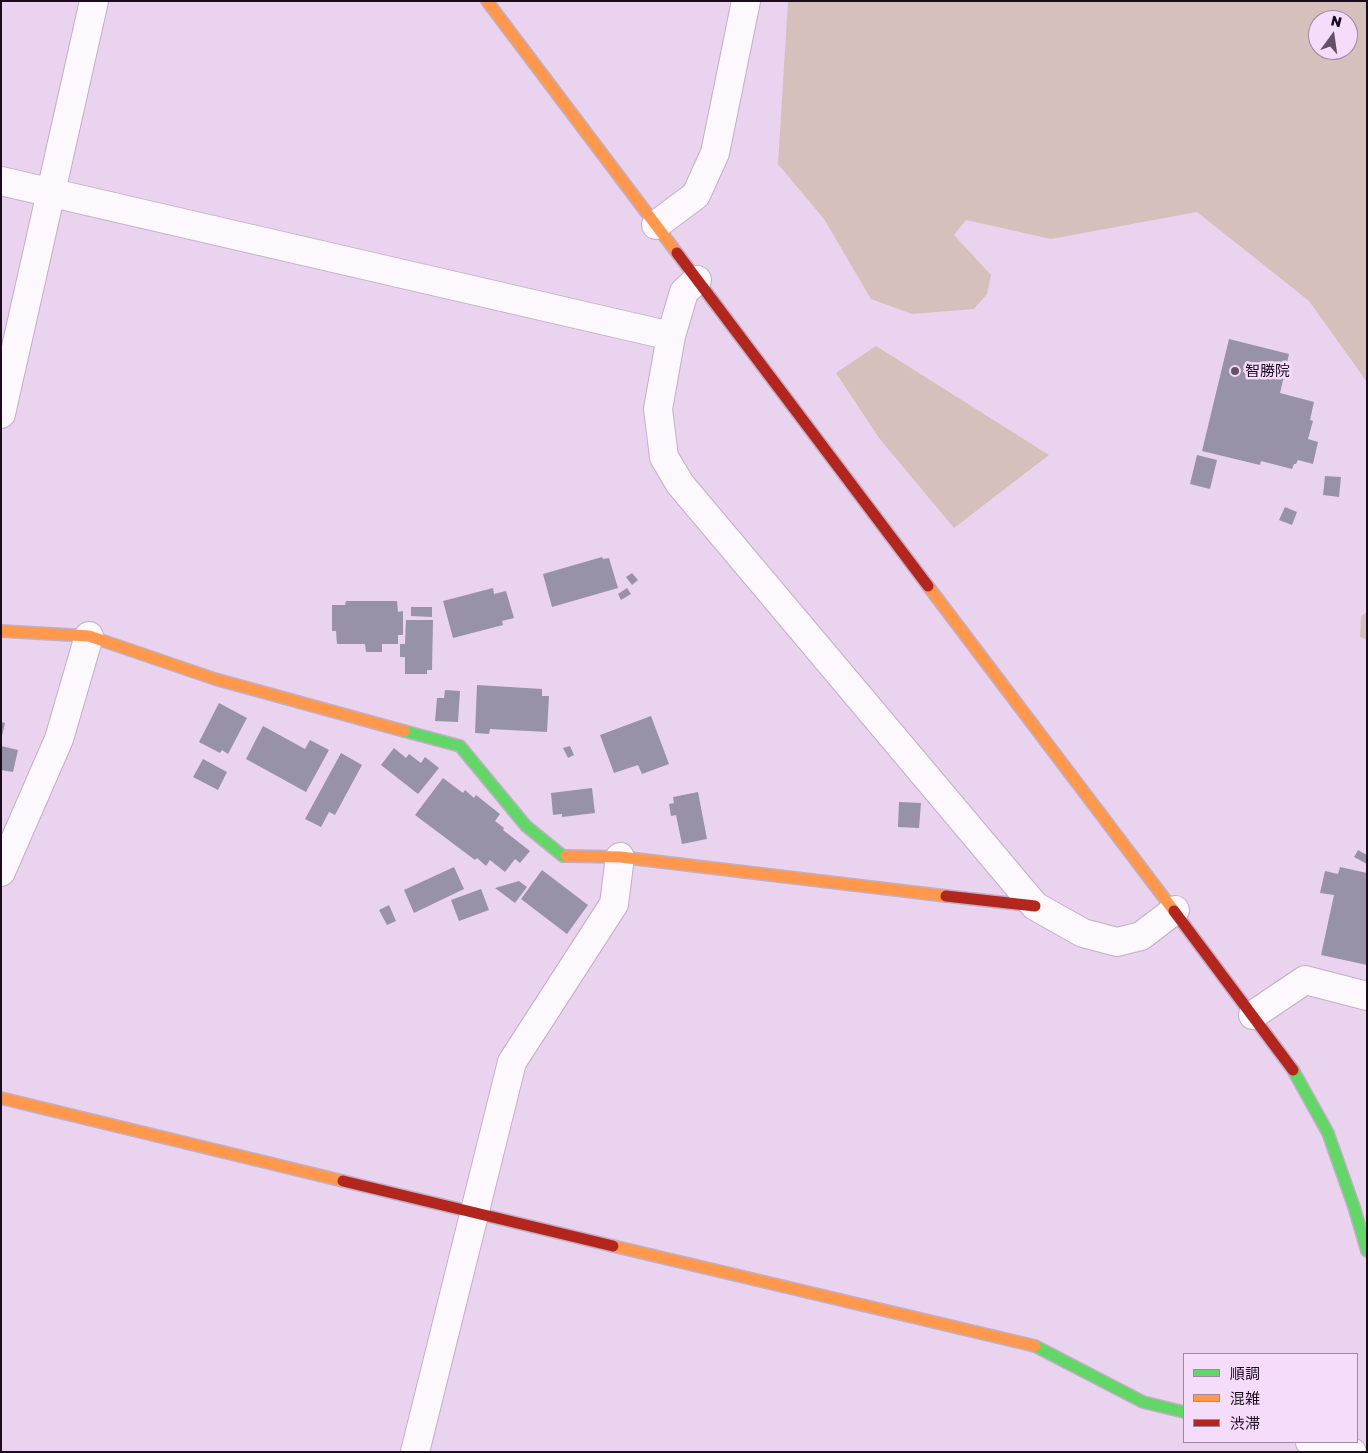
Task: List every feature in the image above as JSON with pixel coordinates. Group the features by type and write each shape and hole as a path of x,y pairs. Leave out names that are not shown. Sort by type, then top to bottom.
{"street":[{"path":"1,414 94,1"},
{"path":"487,1 1291,1066 1328,1133 1367,1251"},
{"path":"656,225 696,195 715,153 746,1"},
{"path":"1,181 671,336"},
{"path":"698,280 684,292 671,336 658,409 664,457 680,484 1035,906 1083,933 1117,942 1141,936 1175,910"},
{"path":"1,630 89,636 215,679 460,746 526,826 563,856 620,857 1035,906"},
{"path":"1,872 59,738 89,636"},
{"path":"415,1452 512,1062 614,904 620,857"},
{"path":"1252,1015 1305,980 1367,996"},
{"path":"1,1098 474,1213 1035,1346 1143,1402 1183,1412"},
{"path":"1314,1443 1352,1452"}],"shaded area":[{"path":"788,1 1367,1 1367,382 1309,301 1197,212 1051,239 966,220 954,235 991,275 987,294 974,309 912,314 871,299 824,219 778,164"},
{"path":"876,346 1049,455 954,528 879,438 836,373"},
{"path":"1367,612 1367,640 1360,637 1361,616"}],"building":[{"path":"1229,339 1289,354 1280,393 1314,402 1310,420 1313,421 1308,439 1318,442 1313,464 1298,460 1292,469 1261,461 1260,465 1202,451"},
{"path":"1197,455 1217,460 1210,489 1190,484"},
{"path":"1325,476 1341,477 1339,497 1323,495"},
{"path":"1285,507 1297,512 1292,525 1279,520"},
{"path":"602,557 603,559 609,558 618,588 552,607 543,574"},
{"path":"632,573 638,580 632,585 626,577"},
{"path":"493,588 494,594 506,591 514,618 502,621 503,625 453,638 443,601"},
{"path":"627,588 631,594 621,600 618,594"},
{"path":"346,601 397,601 398,612 403,611 403,635 398,635 398,644 382,644 382,652 366,652 365,644 337,644 336,631 332,631 332,605 345,605"},
{"path":"411,607 432,607 432,617 411,616"},
{"path":"406,620 433,620 432,670 427,670 427,674 405,674 405,657 400,657 400,644 405,644"},
{"path":"477,685 542,689 542,696 549,696 547,732 490,729 489,734 475,733"},
{"path":"445,690 460,691 458,722 435,721 437,698 444,698"},
{"path":"219,703 247,718 228,754 222,750 220,753 199,742"},
{"path":"651,716 669,764 642,774 638,765 614,773 600,735"},
{"path":"1,722 5,723 2,736 1,736"},
{"path":"263,726 305,749 310,740 329,750 306,792 246,759"},
{"path":"1,746 18,750 13,772 1,770"},
{"path":"570,746 574,755 568,758 563,748"},
{"path":"394,748 406,758 409,754 421,763 425,757 439,768 418,794 381,765"},
{"path":"341,753 362,765 335,815 329,812 321,827 305,819"},
{"path":"203,759 227,772 218,790 193,777"},
{"path":"443,778 463,793 465,790 474,798 476,795 500,814 495,821 504,828 503,830 530,851 520,863 515,859 505,872 490,860 486,866 477,858 475,860 415,815"},
{"path":"592,788 595,813 562,817 562,814 553,815 551,793"},
{"path":"698,792 707,839 682,844 676,815 671,816 669,804 674,803 673,797"},
{"path":"899,802 921,803 919,828 898,827"},
{"path":"1358,850 1367,855 1367,864 1354,857"},
{"path":"454,867 464,889 414,913 404,890"},
{"path":"1340,867 1367,873 1367,965 1321,955 1334,895 1320,893 1325,871 1338,874"},
{"path":"542,870 588,905 567,934 521,899"},
{"path":"519,881 527,887 515,903 495,888"},
{"path":"481,889 489,910 459,921 451,900"},
{"path":"389,905 396,921 387,925 379,910"}],"traffic: fast":[{"path":"404,731 460,746 526,826 563,856 566,856"},
{"path":"1293,1070 1328,1133 1367,1251"},
{"path":"1035,1346 1143,1402 1183,1412"}],"traffic: slow":[{"path":"487,1 677,253"},
{"path":"928,586 1174,911"},
{"path":"1,631 89,636 215,679 404,731"},
{"path":"566,856 620,857 946,896"},
{"path":"1,1098 343,1181"},
{"path":"613,1246 1035,1346"}],"traffic: jam":[{"path":"677,253 928,586"},
{"path":"946,896 1035,906"},
{"path":"1174,911 1293,1070"},
{"path":"343,1181 613,1246"}],"place":[{"name":"智勝院","path":"1235,371"}]}
